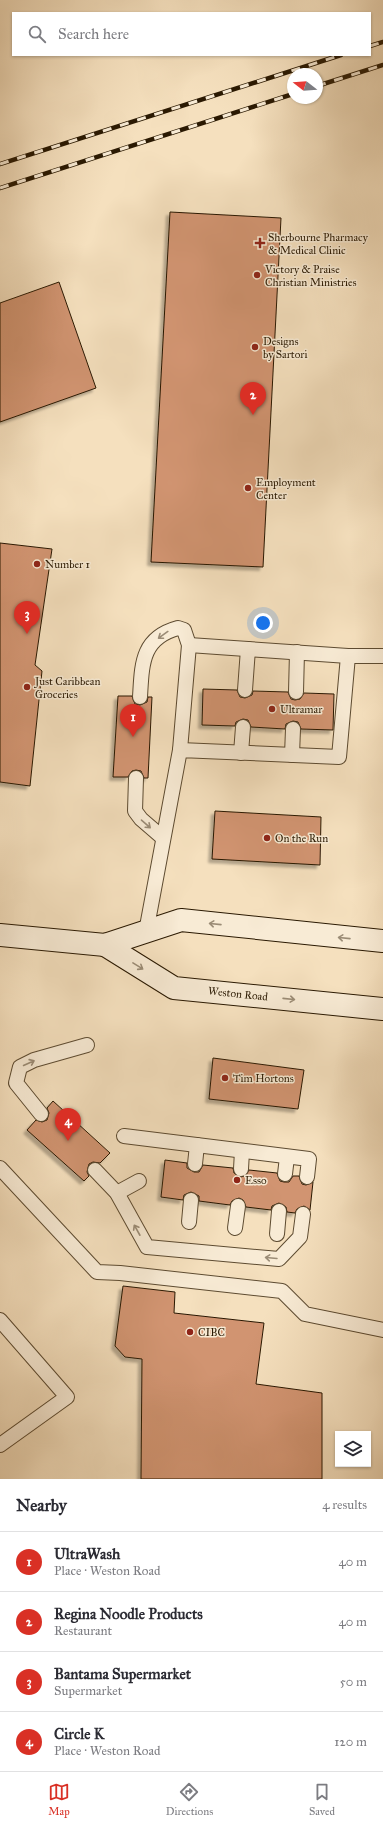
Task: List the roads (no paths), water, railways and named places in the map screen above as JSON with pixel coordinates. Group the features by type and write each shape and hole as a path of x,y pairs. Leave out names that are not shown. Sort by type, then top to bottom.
{"main road":[{"name":"Weston Road","path":"0,935 105,945 181,920 383,941"},
{"name":"Weston Road","path":"105,945 174,988 383,1009"}],"lane":[{"path":"140,697 142,664 148,648 167,632 178,628 184,630 189,644 180,750 146,932"},
{"path":"189,644 348,656 383,656"},
{"path":"246,690 248,648"},
{"path":"296,692 297,652"},
{"path":"180,750 339,757 348,656"},
{"path":"241,753 243,727"},
{"path":"292,755 293,729"},
{"path":"136,778 135,811 141,819 163,838"},
{"path":"41,1114 16,1083 20,1067 34,1060 87,1045"},
{"path":"124,1136 309,1159 307,1177"},
{"path":"195,1164 197,1144"},
{"path":"241,1169 242,1151"},
{"path":"284,1174 287,1157"},
{"path":"0,1168 97,1272 120,1273 282,1291 305,1314 383,1330"},
{"path":"94,1170 117,1193 147,1247 279,1259 300,1237 303,1214"},
{"path":"117,1193 139,1181"},
{"path":"189,1222 191,1200"},
{"path":"235,1228 238,1206"},
{"path":"277,1234 279,1211"},
{"path":"0,1320 67,1397 0,1445"}],"railway":[{"path":"371,46 383,42"},
{"path":"0,164 338,56"},
{"path":"323,84 383,65"},
{"path":"0,188 287,96"}],"place":[{"name":"Sherbourne Pharmacy & Medical Clinic","path":"260,243"},
{"name":"Victory & Praise Christian Ministries","path":"257,275"},
{"name":"Designs by Sartori","path":"255,347"},
{"name":"Regina Noodle Products","path":"253,415"},
{"name":"Employment Center","path":"248,488"},
{"name":"Number 1","path":"37,564"},
{"name":"Bantama Supermarket","path":"27,634"},
{"name":"Just Caribbean Groceries","path":"27,687"},
{"name":"Ultramar","path":"272,709"},
{"name":"UltraWash","path":"133,737"},
{"name":"On the Run","path":"267,838"},
{"name":"Tim Hortons","path":"225,1078"},
{"name":"Circle K","path":"68,1141"},
{"name":"Esso","path":"237,1180"},
{"name":"CIBC","path":"190,1332"}]}
